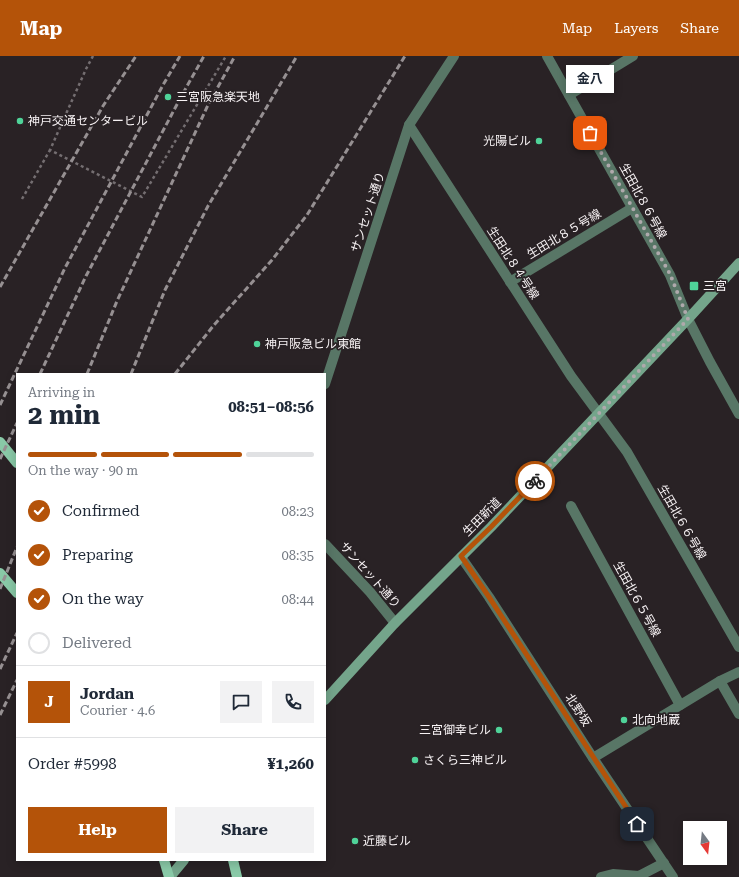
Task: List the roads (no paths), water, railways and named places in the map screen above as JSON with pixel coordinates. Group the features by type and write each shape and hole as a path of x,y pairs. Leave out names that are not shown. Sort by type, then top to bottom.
{"main road":[{"path":"0,442 16,462"},
{"path":"0,573 16,592"},
{"path":"164,861 169,877"},
{"path":"233,861 237,877"}],"street":[{"name":"サンセット通り","path":"326,381 410,125 454,56"},
{"name":"生田北８６号線","path":"547,56 670,274 688,319 739,414"},
{"path":"569,95 633,56"},
{"name":"生田北８４号線","path":"410,125 571,376 598,414"},
{"name":"生田北８５号線","path":"510,282 632,208"},
{"name":"生田新道","path":"326,699 395,623 491,527 739,263"},
{"name":"生田北６６号線","path":"598,414 627,452 739,647"},
{"name":"生田北６５号線","path":"571,506 680,705"},
{"name":"サンセット通り","path":"326,545 370,592 395,623"},
{"name":"北野坂","path":"461,556 673,877"},
{"path":"593,758 720,681 739,672"},
{"path":"720,681 739,714"},
{"path":"169,877 183,861"},
{"path":"602,877 640,876 664,863"}],"railway":[{"path":"0,287 103,106 136,56"},
{"path":"0,405 65,268 180,56"},
{"path":"40,373 86,276 204,56"},
{"path":"87,373 117,301 208,105 235,56"},
{"path":"131,373 165,290 208,206 297,56"},
{"path":"176,373 214,325 272,260 307,215 405,56"},
{"path":"0,459 16,425"},
{"path":"0,589 16,549"},
{"path":"0,669 16,635"},
{"path":"0,715 16,682"}],"place":[{"name":"三宮阪急楽天地","path":"168,97"},
{"name":"神戸交通センタービル","path":"20,121"},
{"name":"金八","path":"590,133"},
{"name":"光陽ビル","path":"539,141"},
{"name":"三宮","path":"694,286"},
{"name":"神戸阪急ビル東館","path":"257,344"},
{"name":"北向地蔵","path":"624,720"},
{"name":"三宮御幸ビル","path":"499,730"},
{"name":"さくら三神ビル","path":"415,760"},
{"name":"近藤ビル","path":"355,841"}]}
